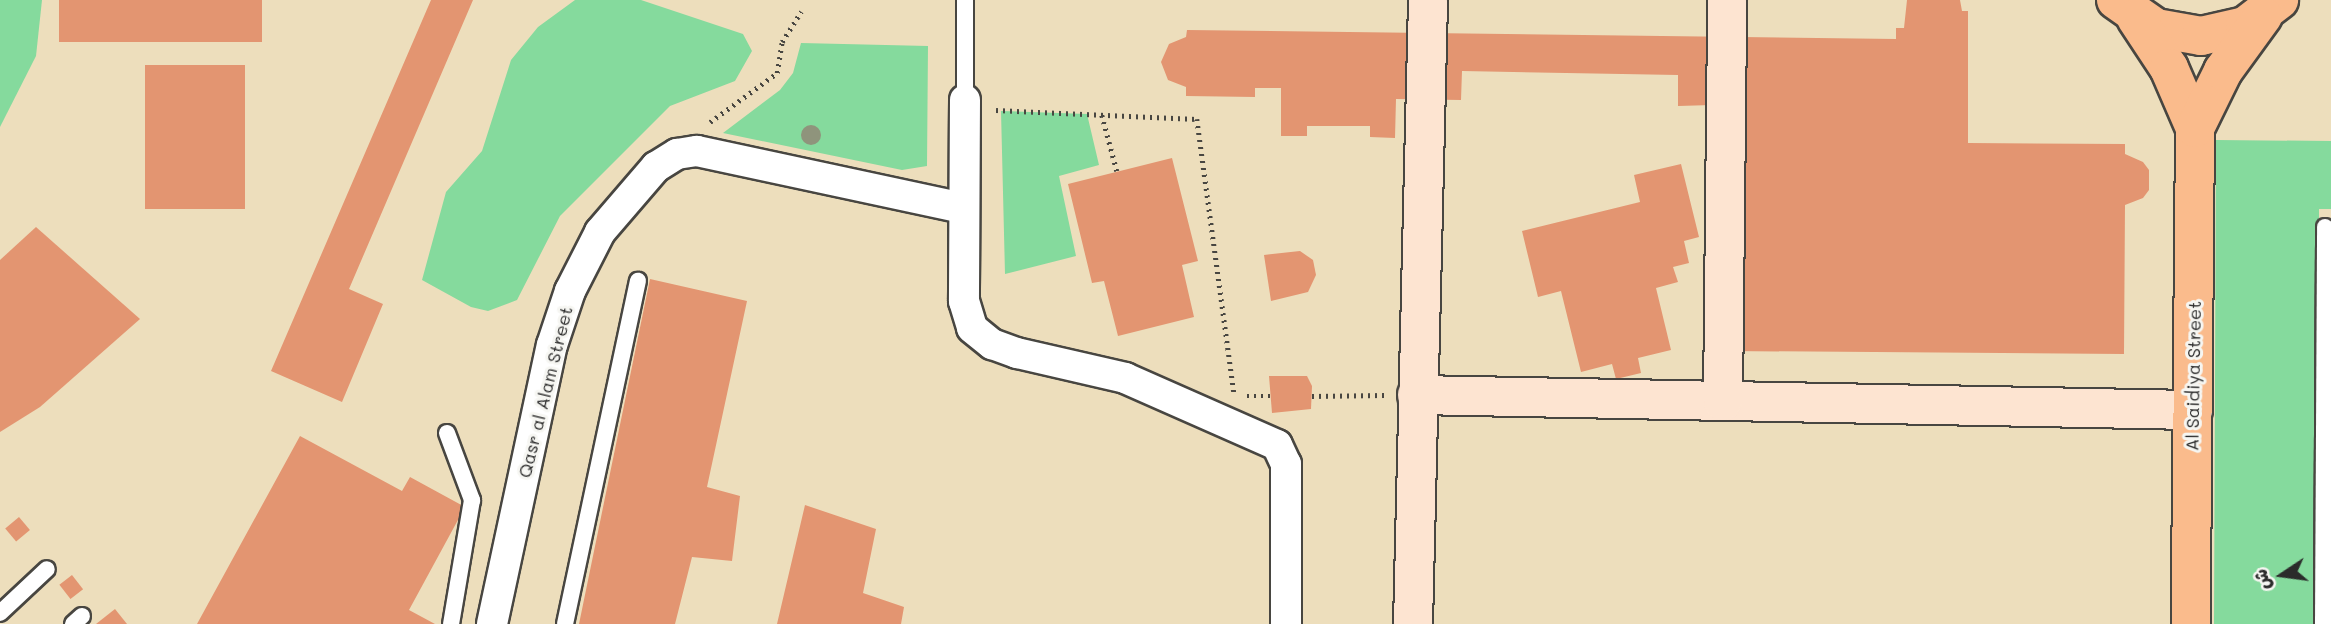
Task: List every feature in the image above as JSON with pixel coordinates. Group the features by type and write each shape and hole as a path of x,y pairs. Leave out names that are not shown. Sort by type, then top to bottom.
{"main road":[{"path":"2126,9 2178,35 2201,36 2234,29 2272,7"},
{"name":"Al Saidiya Street","path":"2191,624 2196,128 2223,71 2272,7"},
{"name":"Al Saidiya Street","path":"2126,9 2169,68 2196,128"}],"street":[{"path":"1413,624 1427,0"},
{"path":"1724,401 1727,0"},
{"path":"965,104 964,301 972,328 992,344 1125,378 1278,445 1286,464 1286,624"},
{"path":"677,155 697,151 964,208"},
{"name":"Qasr al Alam Street","path":"492,624 552,345 570,290 600,232 656,167 677,155"},
{"path":"1417,395 2193,411"}],"lane":[{"path":"965,0 965,104"},
{"path":"2323,624 2328,420 2325,227"},
{"path":"565,624 638,281"},
{"path":"447,433 472,500 451,624"},
{"path":"0,613 47,569"}],"path":[{"path":"677,155 704,125 777,73 782,43 801,12"},
{"path":"965,104 1102,115 1197,119 1234,396 1234,426"},
{"path":"1102,115 1117,171"},
{"path":"1312,396 1417,395"},
{"path":"1234,396 1270,396"}],"green space":[{"path":"0,0 42,0 36,56 0,127"},
{"path":"575,0 641,0 743,34 752,51 735,81 670,106 560,216 517,300 488,311 471,307 422,280 446,192 482,151 511,60 538,27"},
{"path":"801,43 928,46 927,166 902,170 723,133 780,90 793,73"},
{"path":"1001,111 1087,114 1099,165 1059,176 1076,256 1005,274"},
{"path":"2216,140 2331,141 2331,209 2319,209 2318,624 2214,624"}],"building":[{"path":"59,0 262,0 262,42 59,42"},
{"path":"431,0 473,0 349,289 383,304 342,402 271,371"},
{"path":"1907,0 1960,0 1962,11 1968,11 1968,143 2125,144 2125,154 2143,162 2149,170 2149,190 2143,198 2125,205 2124,354 1729,351 1712,105 1678,106 1678,75 1462,71 1461,100 1396,99 1395,138 1370,137 1370,126 1307,126 1307,136 1281,136 1281,88 1255,88 1255,97 1186,96 1186,87 1168,80 1161,62 1169,44 1186,37 1187,30 1896,39 1896,28 1904,28"},
{"path":"145,65 245,65 245,209 145,209"},
{"path":"1172,158 1198,261 1182,265 1194,317 1118,336 1104,281 1092,283 1068,184"},
{"path":"1681,164 1699,237 1684,241 1689,263 1673,267 1678,282 1656,288 1671,350 1638,358 1641,373 1616,379 1612,364 1581,372 1561,291 1538,297 1522,231 1640,202 1634,175"},
{"path":"36,227 140,319 40,407 0,432 0,260"},
{"path":"1300,251 1313,260 1316,275 1308,292 1271,301 1264,255"},
{"path":"650,279 747,301 707,487 740,496 732,561 692,557 675,624 579,624"},
{"path":"1269,376 1307,376 1312,386 1311,409 1272,413"},
{"path":"300,436 402,491 410,477 465,507 409,610 435,624 197,624"},
{"path":"805,505 876,529 863,593 904,607 901,624 777,624"},
{"path":"19,517 30,530 16,542 5,529"},
{"path":"72,575 83,589 70,599 59,585"},
{"path":"115,609 127,624 96,624"}]}
